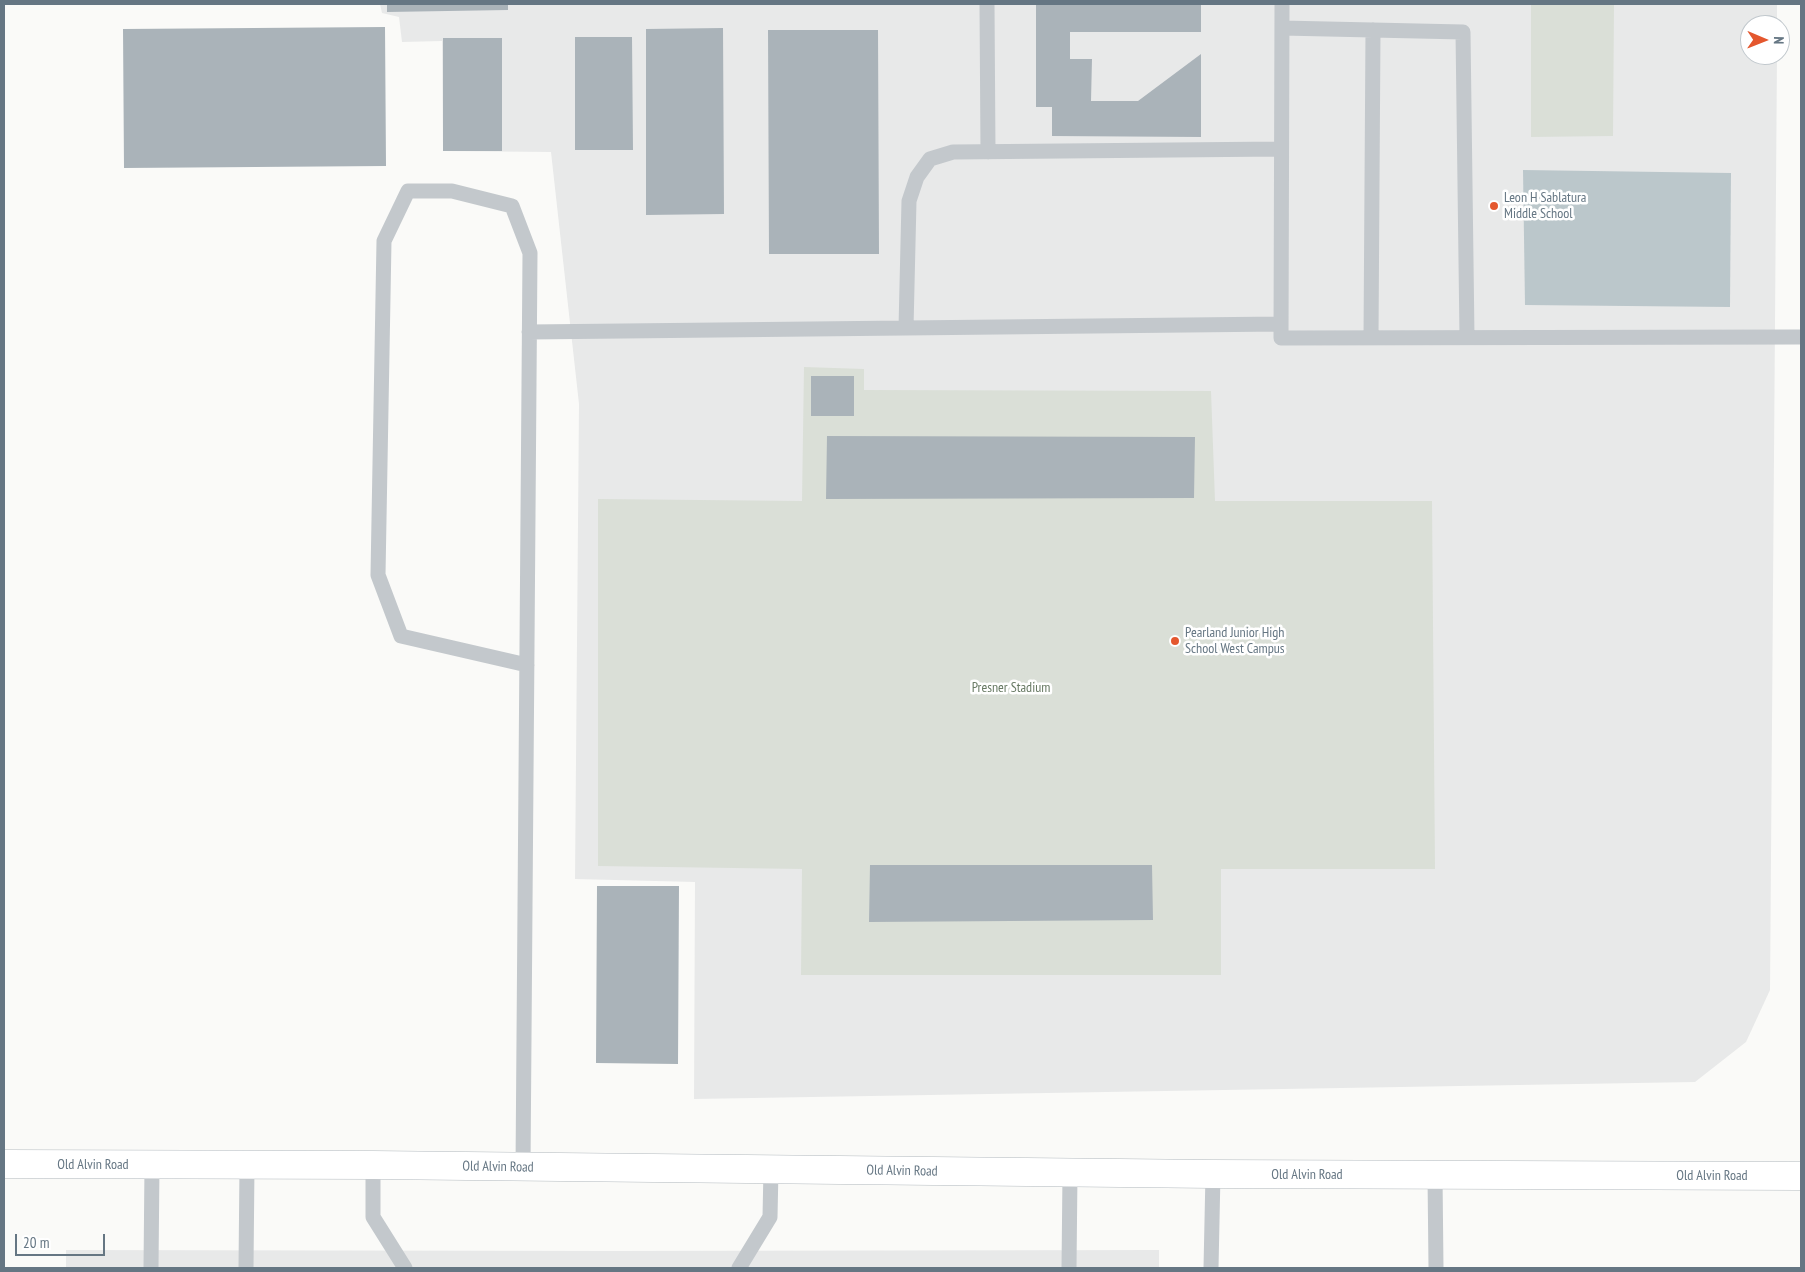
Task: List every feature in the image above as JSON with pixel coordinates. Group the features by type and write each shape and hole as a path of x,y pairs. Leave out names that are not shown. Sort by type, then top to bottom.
{"street":[{"name":"Old Alvin Road","path":"4,1164 1213,1174 1801,1176"}],"lane":[{"path":"987,4 988,152"},
{"path":"1282,4 1281,338 1801,337"},
{"path":"1282,28 1463,32 1468,337"},
{"path":"1370,338 1373,30"},
{"path":"906,328 909,201 917,177 930,159 953,152 1281,149"},
{"path":"523,1167 527,665 529,332 530,253 512,206 452,191 408,191 384,241 378,575 401,636 527,665"},
{"path":"529,332 1281,324"},
{"path":"151,1268 152,1165"},
{"path":"246,1166 246,1268"},
{"path":"373,1166 372,1217 405,1268"},
{"path":"739,1268 770,1217 771,1169"},
{"path":"1069,1268 1070,1173"},
{"path":"1211,1268 1213,1174"},
{"path":"1435,1175 1436,1268"}],"shaded area":[{"name":"Pearland Junior High School West Campus","path":"380,4 1777,4 1777,15 1740,15 1740,65 1777,65 1770,990 1746,1042 1695,1082 694,1099 695,882 575,879 579,404 551,152 443,151 442,41 402,42 399,17 382,13"},
{"path":"1523,170 1731,173 1730,307 1525,305"},
{"path":"66,1250 1159,1250 1159,1268 66,1268"}],"green space":[{"path":"1531,4 1614,4 1613,136 1531,137"},
{"name":"Presner Stadium","path":"804,367 864,369 864,390 1211,391 1215,501 1432,501 1435,869 1221,869 1221,975 801,975 802,869 598,866 598,499 802,501"}],"building":[{"path":"387,4 508,4 508,10 387,12"},
{"path":"1036,4 1201,4 1201,32 1070,32 1070,59 1092,59 1091,101 1138,101 1201,54 1201,137 1052,136 1052,107 1036,107"},
{"path":"385,27 386,166 124,168 123,29"},
{"path":"723,28 724,214 646,215 646,29"},
{"path":"768,30 878,30 879,254 769,254"},
{"path":"575,37 632,37 633,150 575,150"},
{"path":"443,38 502,38 502,151 443,151"},
{"path":"811,376 854,376 854,416 811,416"},
{"path":"827,436 1195,437 1194,498 826,499"},
{"path":"870,865 1152,865 1153,920 869,922"},
{"path":"597,886 679,886 678,1064 596,1063"}],"place":[{"name":"Leon H Sablatura Middle School","path":"1494,206"},
{"name":"Pearland Junior High School West Campus","path":"1175,641"}]}
